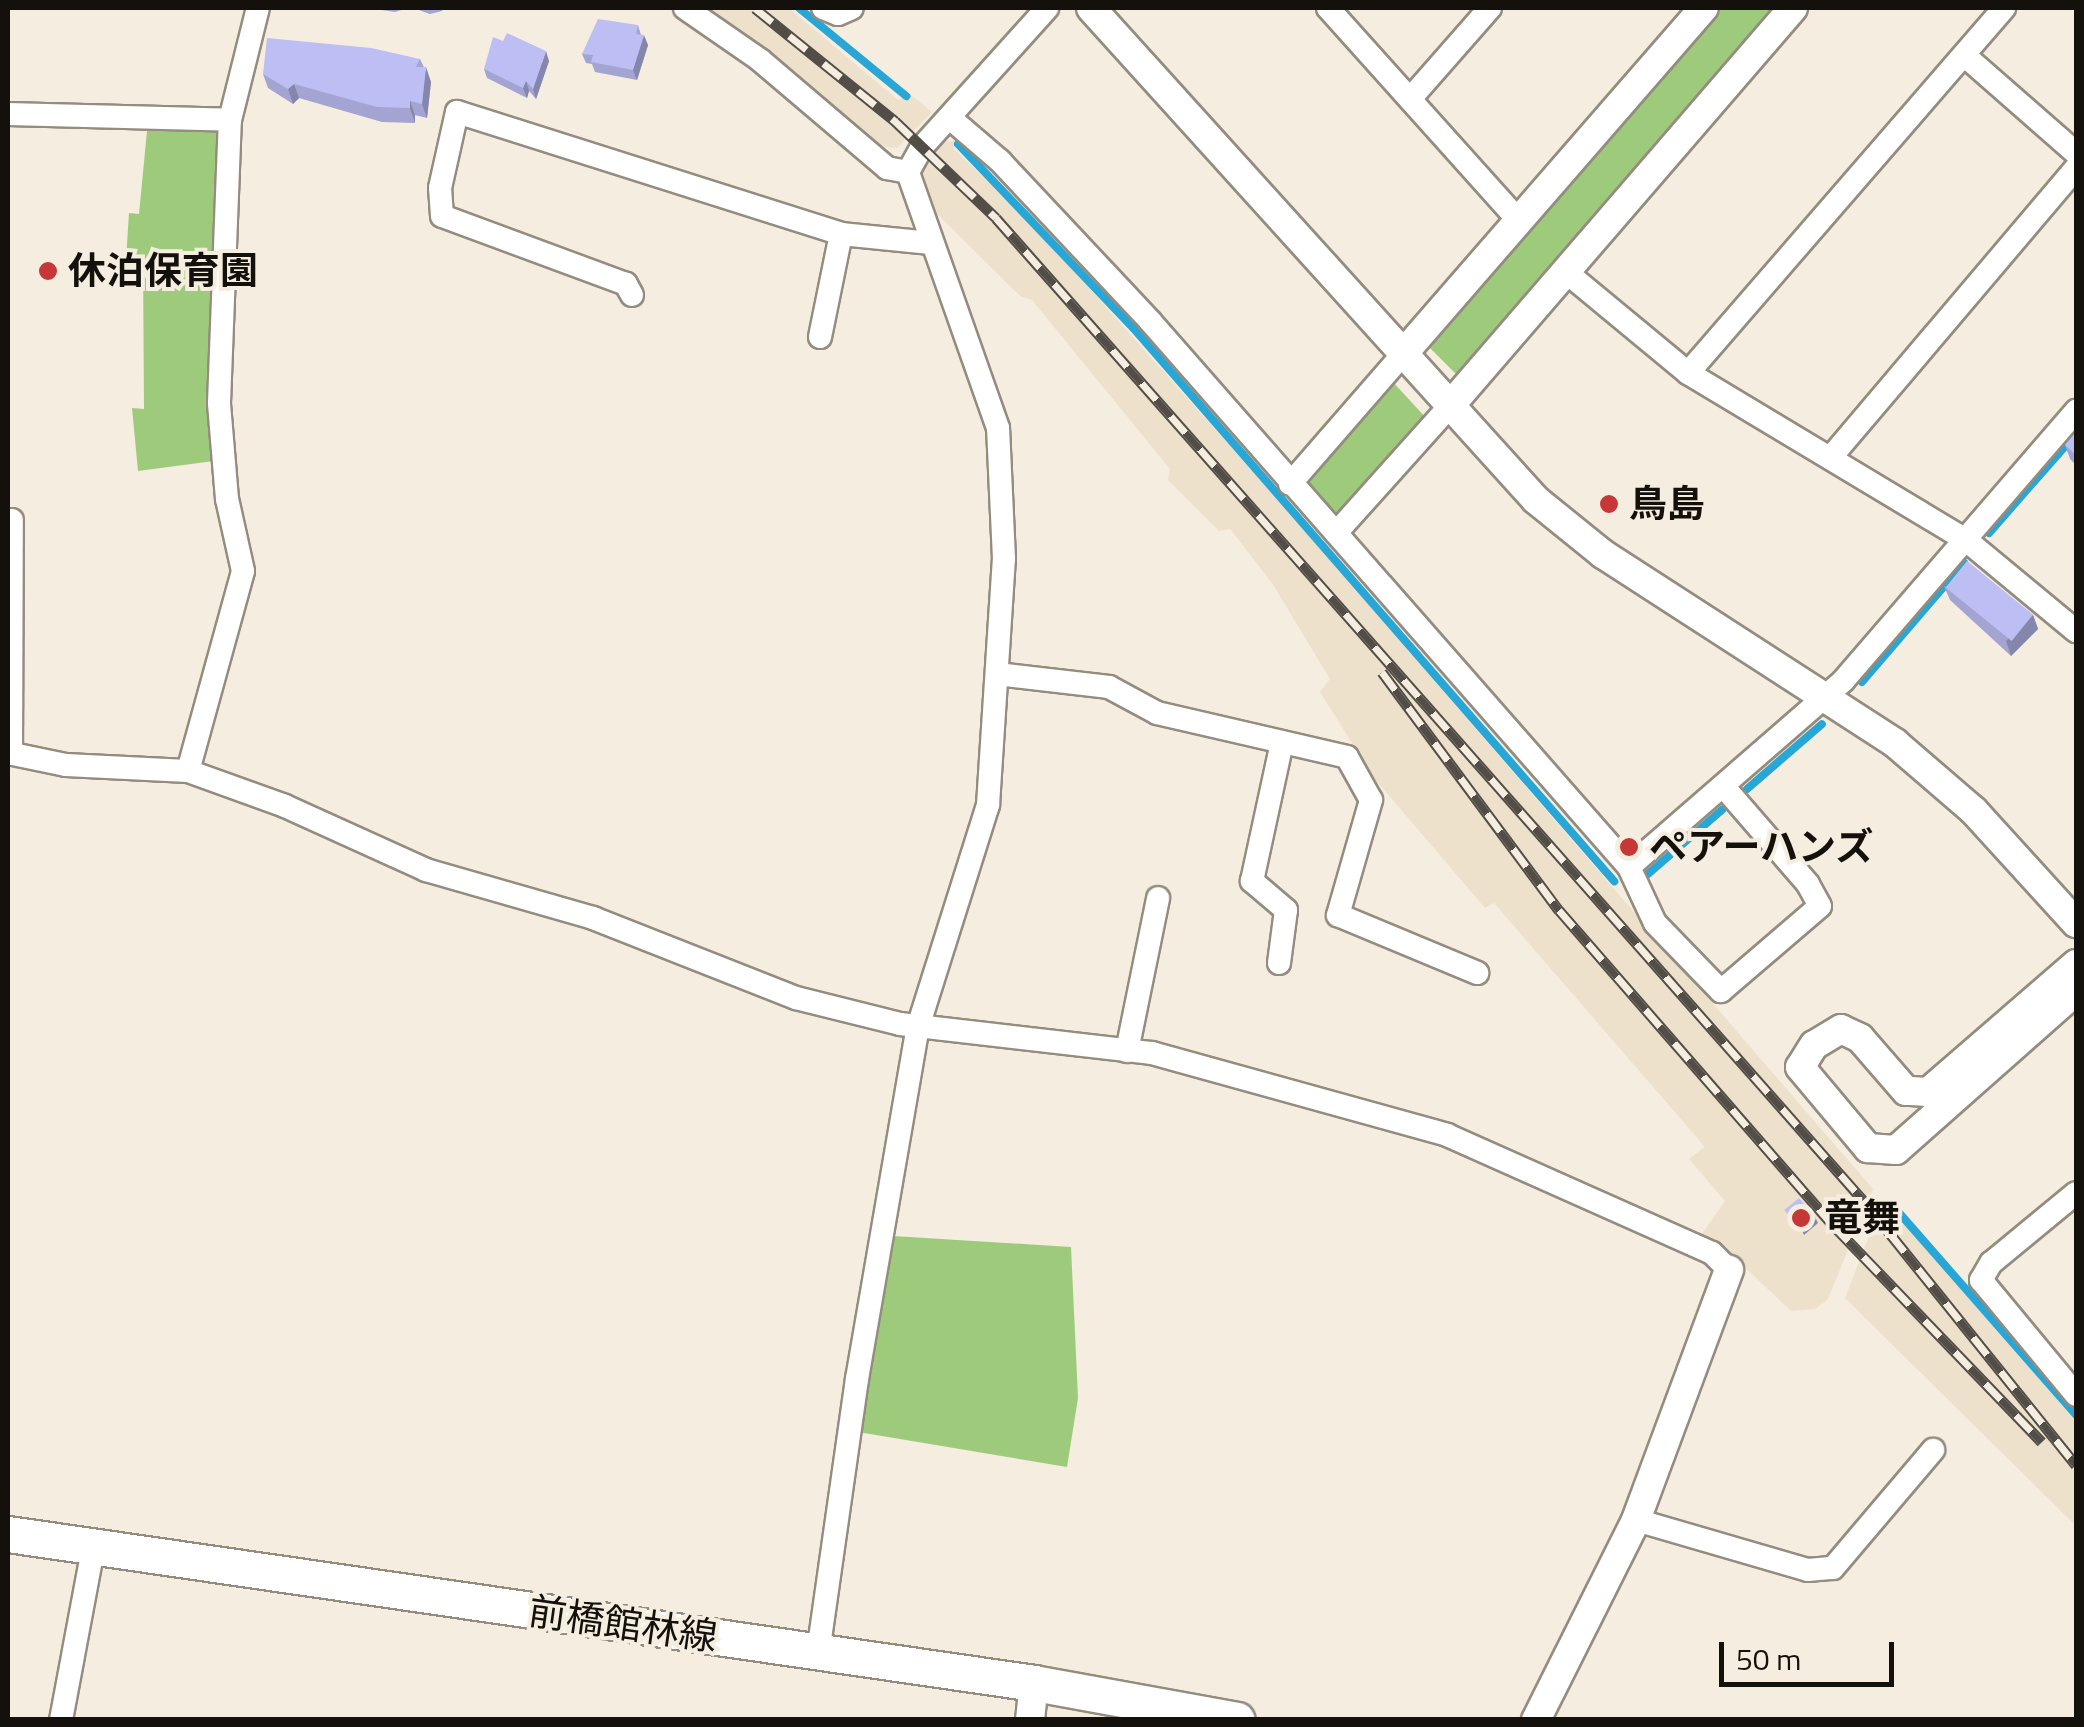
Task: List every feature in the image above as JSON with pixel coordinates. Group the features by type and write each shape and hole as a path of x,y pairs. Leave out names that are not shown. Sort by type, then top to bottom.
{"main road":[{"name":"前橋館林線","path":"8,1534 1034,1683 1237,1720"}],"street":[{"path":"188,771 243,571 227,499 219,403 230,120 258,8"},
{"path":"685,8 760,60 887,168 908,172"},
{"path":"823,8 838,14 852,8"},
{"path":"908,172 1047,8"},
{"path":"1091,8 1448,408 1536,500 1603,554 1829,694 1947,786 2076,923"},
{"path":"1328,8 1518,220"},
{"path":"1410,99 1490,8"},
{"path":"1290,484 1704,8"},
{"path":"1336,533 1794,8"},
{"path":"1688,373 2004,8"},
{"path":"1964,55 2076,153"},
{"path":"632,295 626,284 442,216 440,188 457,112 841,234 931,244"},
{"path":"8,114 230,120"},
{"path":"950,118 1036,198 1336,533 1629,867 1654,923 1716,990 1728,988 1820,906 1808,884 1724,787"},
{"path":"1831,456 2076,168"},
{"path":"818,1652 857,1379 918,1027 988,805 997,674 1005,492 998,428 908,172"},
{"path":"820,338 841,234"},
{"path":"1566,272 1688,373 1966,540 2076,631"},
{"path":"1629,867 1829,694 2076,411"},
{"path":"12,520 9,754 66,764 188,771 285,806 426,870 593,918 796,998 918,1027 1128,1050 1276,1084 1447,1135 1712,1254 1729,1270 1636,1520 1536,1720"},
{"path":"997,674 1108,687 1156,713 1347,758 1371,800 1338,916 1477,974"},
{"path":"1279,964 1286,910 1252,881 1282,742"},
{"path":"1128,1050 1158,898"},
{"path":"2076,964 1928,1092 1906,1091 1860,1038 1842,1029 1814,1046 1800,1067 1868,1148 1896,1150 2076,991"},
{"path":"2076,1193 1991,1263 1980,1280 2076,1395"},
{"path":"1636,1520 1808,1570 1833,1568 1932,1450"},
{"path":"61,1720 93,1548"},
{"path":"1030,1720 1034,1683"}],"shaded area":[{"path":"705,8 789,8 898,100 910,94 932,112 897,148 877,146"},
{"path":"959,140 953,148 1028,220 1266,486 1873,1189 1828,1299 1815,1309 1791,1311 1735,1258 1699,1238 1725,1201 1689,1159 1705,1147 1494,903 1485,908 1374,778 1320,692 1330,679 1272,583 1230,529 1219,531 1168,480 1170,469 1032,300 1020,296 926,203 917,171 943,142"},
{"path":"1883,1200 2076,1421 2076,1526 1845,1298"}],"green space":[{"path":"1714,8 1781,8 1462,380 1424,342"},
{"path":"218,130 214,461 138,471 132,408 144,409 143,261 126,260 129,213 139,214 147,131"},
{"path":"1392,381 1427,419 1343,513 1333,512 1309,488 1311,475"},
{"path":"893,1236 1071,1247 1078,1398 1067,1467 858,1432"}],"building":[{"path":"598,19 638,25 636,34 644,35 633,70 591,62 593,55 582,54"},
{"path":"507,33 546,51 533,89 526,81 523,88 484,69 493,37 503,41"},
{"path":"267,38 371,48 420,59 416,67 426,67 422,104 410,101 410,108 377,107 294,84 288,89 263,74"},
{"path":"2076,432 2076,455 2065,445"},
{"path":"1967,561 2033,614 2012,641 1946,587"},
{"path":"1799,1198 1816,1219 1801,1231 1784,1210"}],"waterway":[{"path":"799,8 906,96"},
{"path":"958,144 1134,329 1614,881"},
{"path":"1989,533 2076,434"},
{"path":"1862,682 1964,563"},
{"path":"1747,789 1822,724"},
{"path":"1648,874 1722,810"},
{"path":"1894,1207 2076,1415"}],"railway":[{"path":"755,8 895,121 996,218 1863,1200 2076,1465"},
{"path":"1382,672 1559,910 1833,1225 2042,1442"}],"place":[{"name":"休泊保育園","path":"48,271"},
{"name":"鳥島","path":"1609,504"},
{"name":"ペアーハンズ","path":"1629,847"},
{"name":"竜舞","path":"1801,1218"}]}
